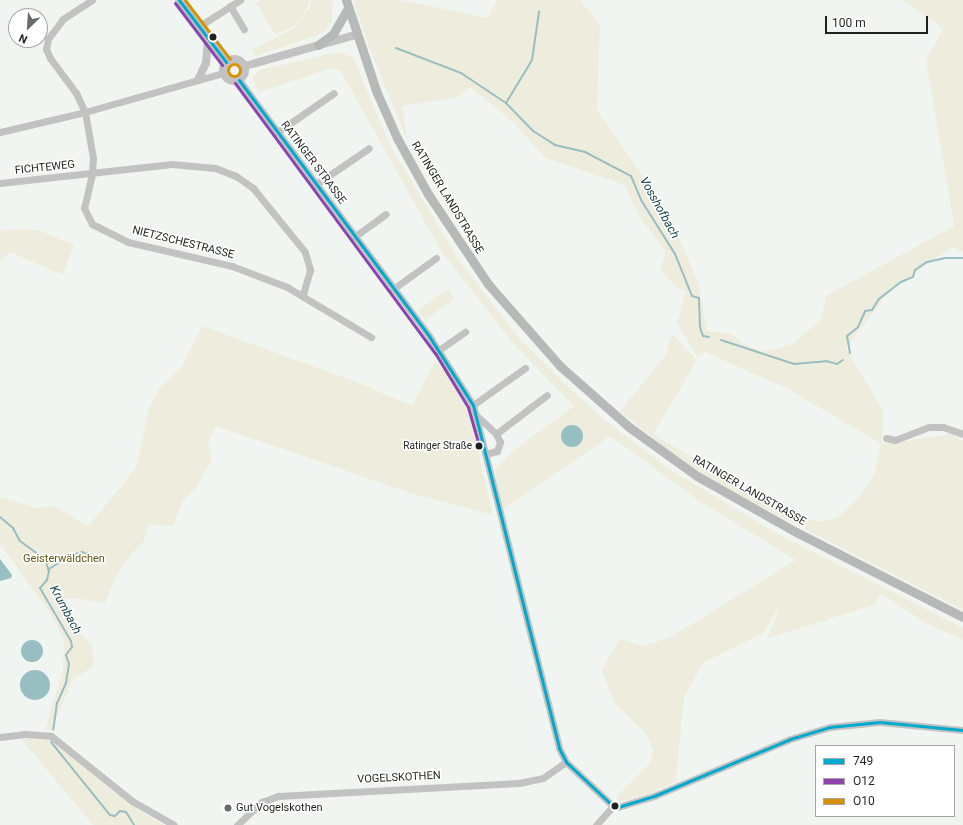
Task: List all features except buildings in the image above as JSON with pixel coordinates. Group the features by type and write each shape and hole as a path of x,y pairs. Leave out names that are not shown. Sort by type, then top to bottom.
{"main road":[{"name":"RATINGER LANDSTRASSE","path":"347,4 356,35 377,93 397,138 448,227 483,278 513,315 581,386 629,427 697,476 796,532 963,617"},
{"path":"318,45 333,34 347,4"}],"street":[{"name":"NIETZSCHESTRASSE","path":"92,0 63,19 48,39 46,49 50,58 76,93 85,112 93,158 92,174 84,208 92,224 103,231 140,245 232,266 303,294 371,337"},
{"path":"179,0 226,62"},
{"path":"198,27 240,0"},
{"path":"230,6 244,29"},
{"path":"245,66 356,35"},
{"path":"198,80 206,63 208,40"},
{"path":"223,73 231,81 239,80 245,73 245,66 237,59 226,62"},
{"path":"223,73 226,62"},
{"path":"0,132 85,112 223,73"},
{"name":"RATINGER STRASSE","path":"239,80 276,133 439,350 473,405 477,416 505,540 549,717 566,762"},
{"path":"276,133 334,93"},
{"path":"315,185 370,148"},
{"name":"FICHTEWEG","path":"0,183 187,163 215,168 236,176 264,199 305,252 310,270 303,294"},
{"path":"354,237 386,214"},
{"path":"393,290 436,258"},
{"path":"439,350 465,332"},
{"path":"473,405 525,368"},
{"path":"485,454 497,451 500,446 496,434 547,395"},
{"name":"RATINGER STRASSE","path":"477,416 496,434"},
{"path":"886,438 895,440 929,427 943,427 963,434"},
{"path":"566,762 613,806 618,807 654,796 790,739 830,727 880,722 963,730"},
{"path":"0,737 24,734 51,736 132,801 174,825"},
{"name":"VOGELSKOTHEN","path":"238,825 262,802 278,796 519,783 543,778 566,762"},
{"path":"596,825 613,806"}],"green space":[{"path":"261,0 310,0 301,19 292,27 275,34 256,3"},
{"path":"311,0 333,0 332,22 323,33 256,56 251,50 296,27 311,5"},
{"path":"353,0 400,0 488,18 497,0 580,0 600,25 597,110 643,176 677,233 698,283 707,331 732,334 742,343 764,352 791,345 821,320 826,296 954,226 926,60 943,29 903,0 963,0 963,252 953,247 891,289 846,348 883,410 882,444 952,434 963,441 963,610 748,500 685,464 620,411 665,356 672,334 697,360 653,434 758,497 790,513 822,522 839,516 862,493 874,475 881,444 790,390 705,352 698,357 677,323 686,291 677,288 660,270 666,251 639,217 625,185 545,158 513,122 470,87 454,98 402,106 408,143 369,47"},
{"path":"338,52 353,57 390,145 458,259 521,340 566,385 611,425 674,472 776,533 963,628 963,640 928,624 881,594 875,604 767,639 780,606 762,634 704,662 684,697 676,781 649,794 619,802 617,796 650,763 653,750 646,734 614,703 602,670 619,639 642,646 671,637 796,560 702,503 610,436 502,510 495,470 514,450 574,406 514,345 441,251 340,70 329,69 259,92 252,78 260,70"},
{"path":"2,230 38,230 74,245 63,275 10,252 0,261 0,232"},
{"path":"448,289 455,299 425,320 418,310"},
{"name":"Geisterwäldchen","path":"202,326 354,381 412,406 435,360 452,380 468,410 493,515 410,493 216,426 208,443 212,460 198,485 183,501 173,526 149,525 144,541 130,555 115,579 105,603 76,598 62,600 63,618 92,644 94,666 73,679 51,731 45,730 63,670 64,640 49,611 0,544 0,497 36,508 54,506 88,526 121,487 137,465 149,408 160,387 181,368"},
{"path":"44,738 58,743 141,812 164,825 93,825 21,739"}],"water":[{"path":"572,425 580,428 583,436 580,444 572,447 564,444 561,436 564,428"},
{"path":"0,559 12,575 11,578 0,581"},
{"path":"32,640 40,643 43,651 40,659 32,662 24,659 21,651 24,643"},
{"path":"35,670 41,671 49,679 49,691 41,699 35,700 29,699 21,691 20,685 21,679 29,671"}],"waterway":[{"path":"506,103 532,60 539,12"},
{"name":"Vosshofbach","path":"396,48 461,73 506,103 533,131 555,145 585,152 631,176 641,200 675,254 692,296 699,298 700,327 703,336 709,337"},
{"name":"Vosshofbach","path":"850,353 847,336 858,327 865,311 872,310 879,299 901,282 913,277 915,270 927,262 946,258 963,258"},
{"name":"Vosshofbach","path":"721,340 794,364 826,361 837,364 843,360"},
{"name":"Krumbach","path":"0,517 13,528 20,541 45,559 49,571 47,580 40,588 71,641 72,647 66,655 69,664 66,683 57,703 53,730"},
{"path":"49,569 71,555 82,552 89,554"},
{"name":"Krumbach","path":"51,742 110,815 115,816 120,811 126,812 134,825"}],"transit line":[{"name":"749","path":"179,0 226,62"},
{"name":"O10","path":"185,0 230,59"},
{"name":"O12","path":"175,3 222,65"},
{"name":"O10","path":"232,64 236,64 240,70 236,76 232,76 228,72 228,68 232,64"},
{"name":"749","path":"239,80 429,336 473,405 559,748 566,762 613,806 618,807 654,796 790,739 830,727 880,722 963,730"},
{"name":"O12","path":"235,83 435,353 468,407 479,446"}],"place":[{"name":"Ratinger Straße","path":"479,446"},
{"name":"Gut Vogelskothen","path":"228,808"}]}
